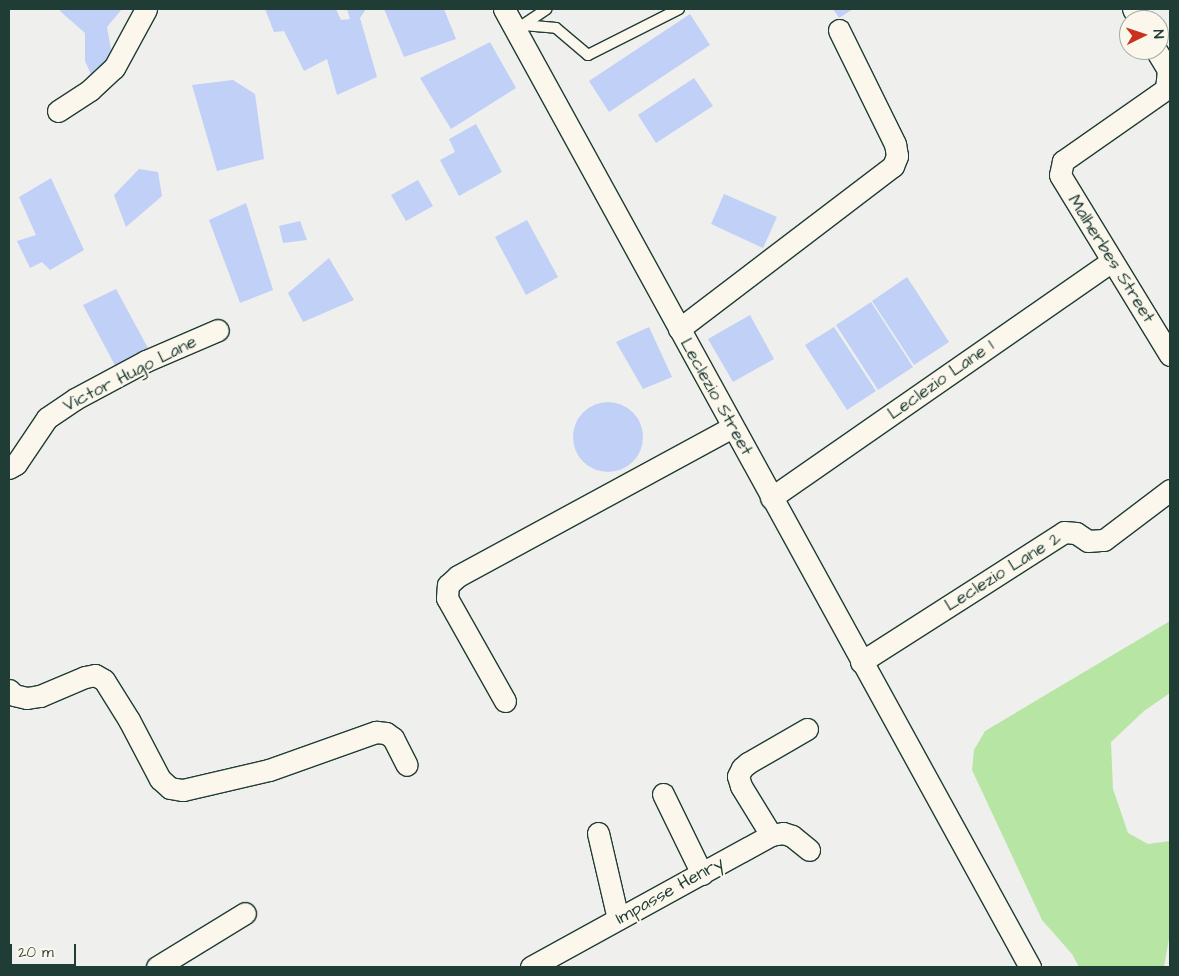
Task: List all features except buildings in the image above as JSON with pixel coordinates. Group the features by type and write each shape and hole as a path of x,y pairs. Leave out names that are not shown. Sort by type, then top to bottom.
{"street":[{"path":"58,111 90,90 114,68 146,9"},
{"name":"Leclezio Street","path":"504,9 519,28 732,427 1030,967"},
{"path":"679,329 893,166 897,156 895,144 839,30"},
{"name":"Malherbes Street","path":"1162,60 1168,70 1166,89 1063,161 1060,176 1111,262 1170,355"},
{"name":"Leclezio Lane 1","path":"771,498 1111,262"},
{"name":"Victor Hugo Lane","path":"9,468 16,464 47,418 75,399 146,361 218,330"},
{"path":"505,701 447,598 448,585 458,576 732,427"},
{"name":"Leclezio Lane 2","path":"861,662 1064,532 1076,534 1088,541 1104,540 1170,490"},
{"path":"9,690 14,695 27,698 40,696 85,677 94,675 104,680 129,720 160,778 170,788 183,790 269,770 376,732 386,732 392,738 407,765"},
{"path":"807,729 748,763 742,768 738,776 741,786 771,835 782,833 792,836 809,850"},
{"path":"663,794 702,874"},
{"path":"598,833 618,919"},
{"name":"Impasse Henry","path":"531,967 771,835"},
{"path":"157,967 245,913"}],"lane":[{"path":"519,28 547,9"},
{"path":"519,28 556,28 588,55 679,9"}],"green space":[{"path":"1170,621 1170,693 1144,711 1111,742 1113,789 1128,833 1148,844 1170,841 1170,933 1164,967 1079,967 1072,954 1042,920 972,770 974,750 985,731"}]}
